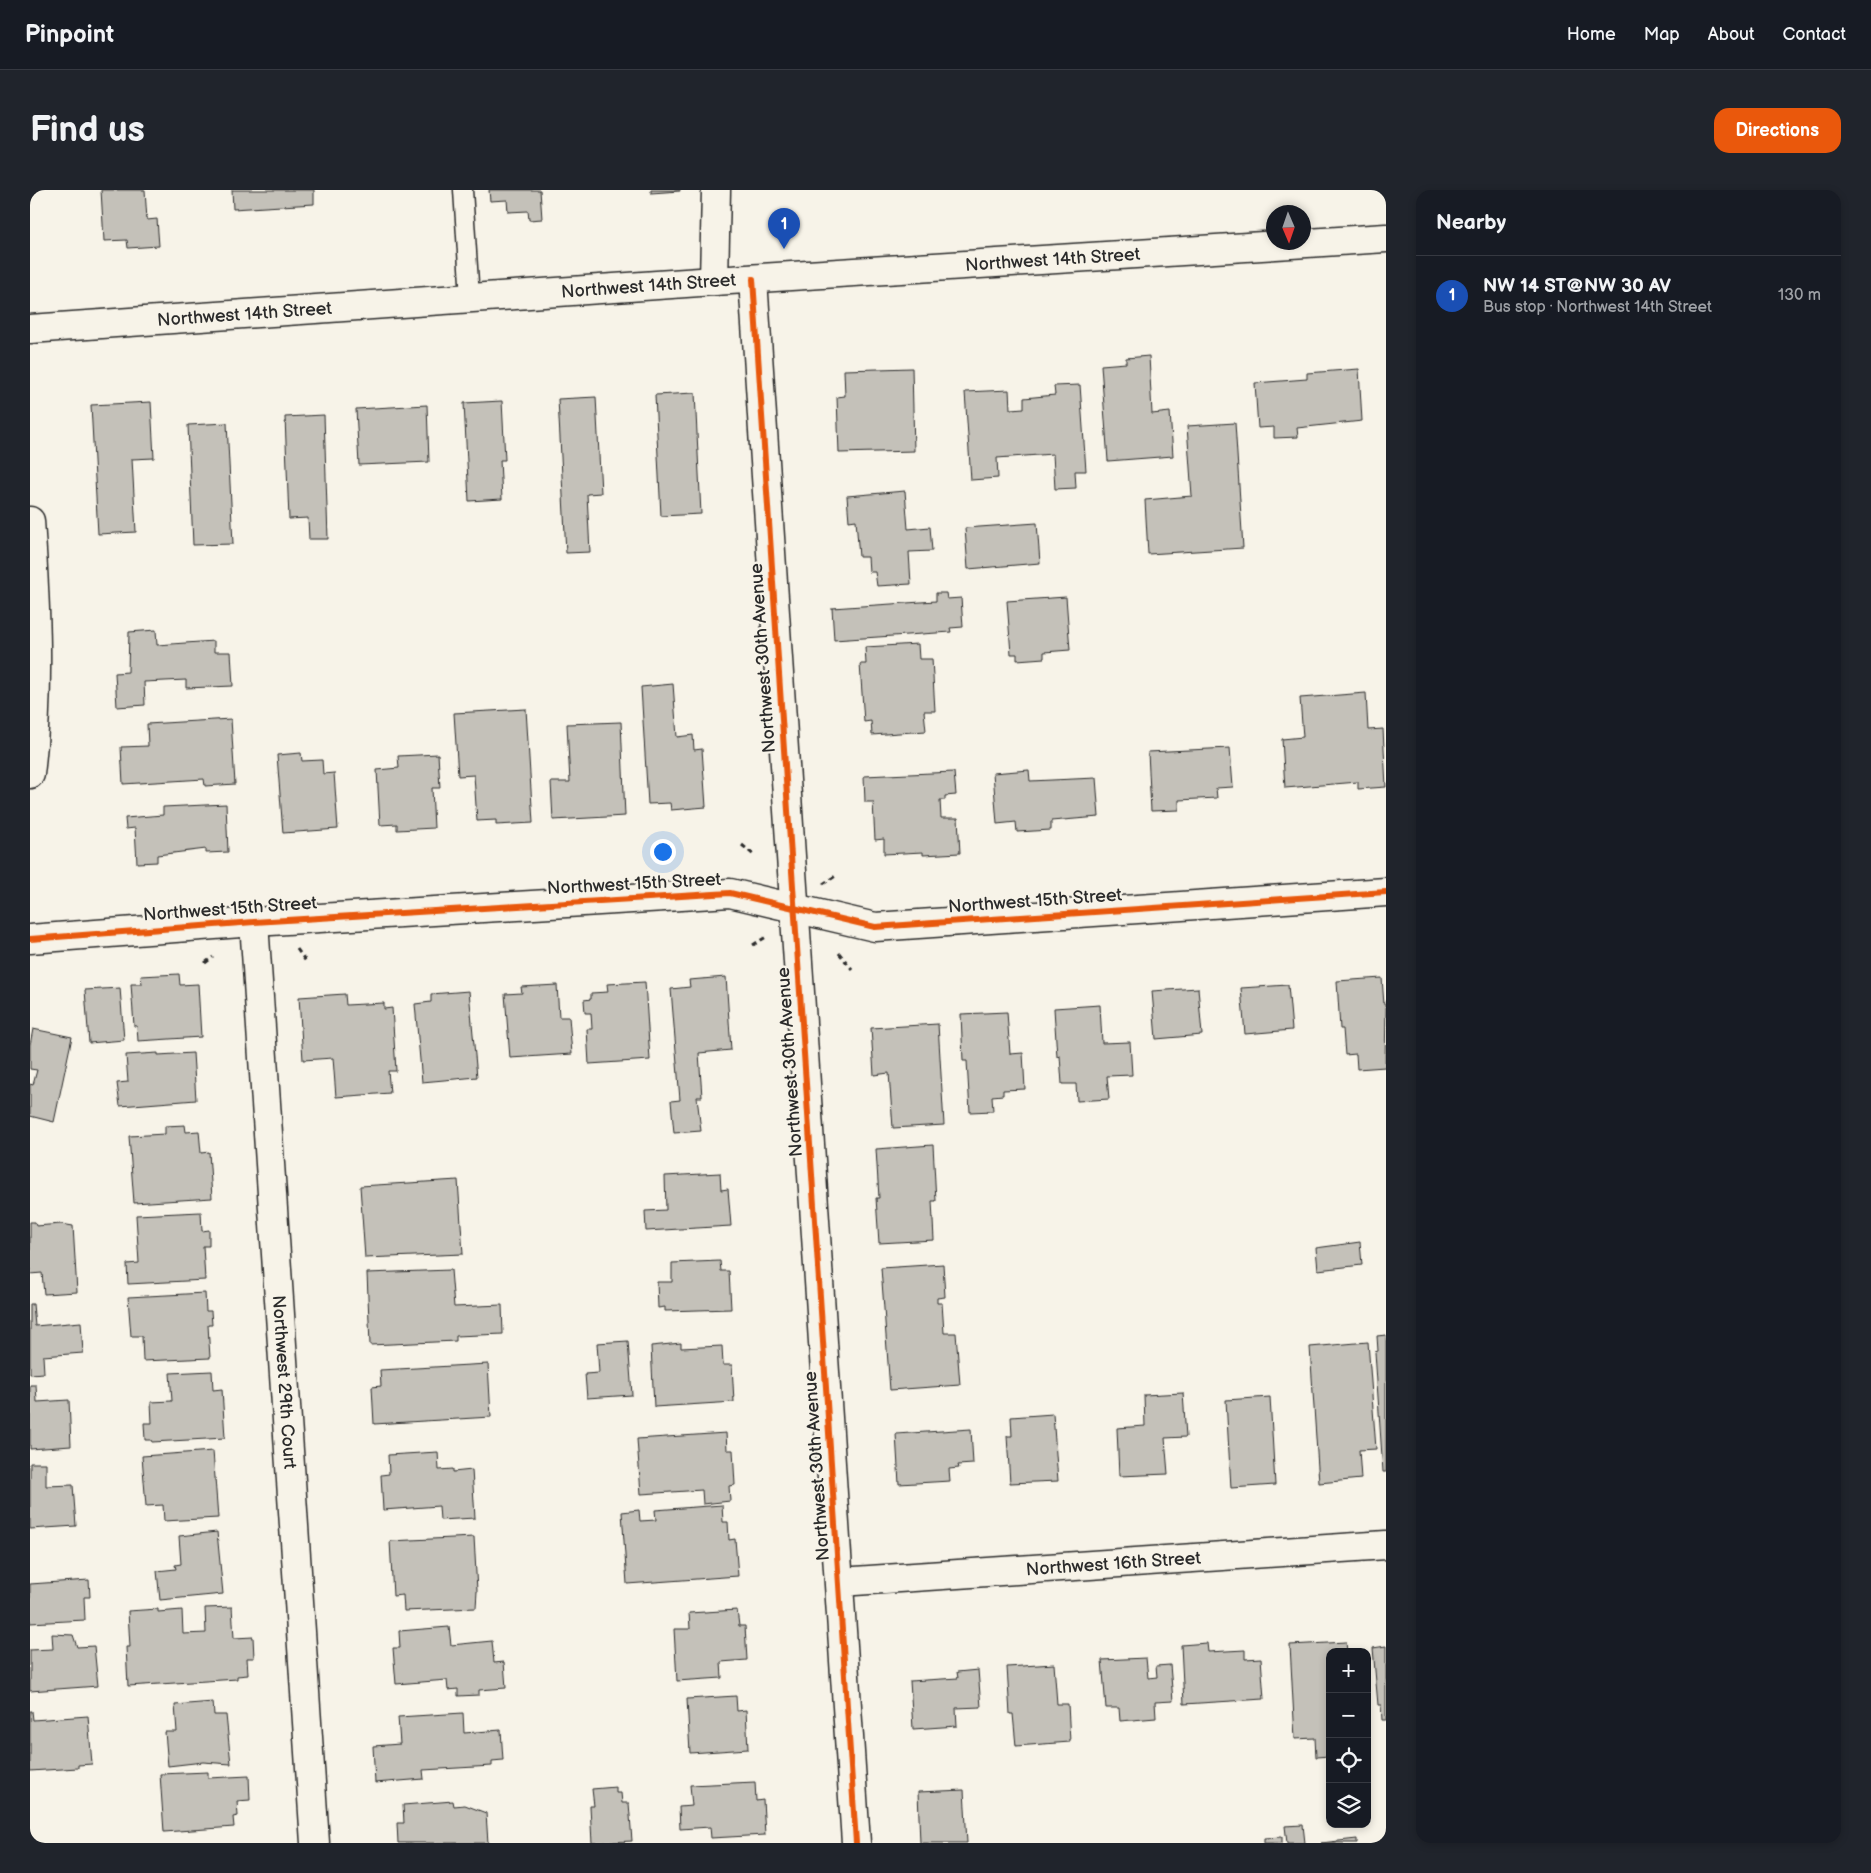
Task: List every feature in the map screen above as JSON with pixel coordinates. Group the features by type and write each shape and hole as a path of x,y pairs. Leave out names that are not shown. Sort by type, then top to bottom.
{"street":[{"path":"714,281 716,190"},
{"name":"Northwest 14th Street","path":"30,329 714,281 1386,238"},
{"name":"Northwest 30th Avenue","path":"754,279 856,1843"},
{"path":"30,521 36,627 34,732 30,774"},
{"name":"Northwest 15th Street","path":"30,939 254,922 730,893 875,927 1386,892"},
{"name":"Northwest 29th Court","path":"254,922 315,1843"},
{"name":"Northwest 16th Street","path":"840,1582 1386,1545"}],"lane":[{"path":"463,190 470,298"}],"path":[{"path":"742,845 755,856"},
{"path":"820,885 837,875"},
{"path":"753,945 769,935"},
{"path":"296,949 307,963"},
{"path":"205,963 218,953"},
{"path":"839,953 852,969"}],"building":[{"path":"101,190 145,190 147,220 157,219 159,246 128,248 127,240 104,241"},
{"path":"232,190 314,190 314,204 233,209"},
{"path":"489,190 540,190 542,219 529,220 528,211 508,212 507,200 490,201"},
{"path":"651,190 680,190 680,191 651,193"},
{"path":"1149,356 1152,414 1170,412 1173,456 1108,461 1101,365 1126,363 1126,358"},
{"path":"912,368 914,451 839,453 837,397 845,396 844,370"},
{"path":"1359,369 1362,421 1297,428 1298,437 1274,438 1274,427 1258,428 1255,383 1307,379 1307,373"},
{"path":"1080,385 1086,471 1075,471 1076,488 1055,489 1053,454 997,458 998,478 971,480 965,392 1009,390 1010,409 1024,408 1024,398 1055,395 1054,386"},
{"path":"695,393 701,514 661,516 655,395"},
{"path":"596,397 601,493 587,494 590,552 566,553 558,399"},
{"path":"502,401 505,460 500,460 502,499 469,501 464,403"},
{"path":"151,402 154,458 132,459 136,532 98,534 91,405"},
{"path":"427,405 429,462 359,465 356,409"},
{"path":"324,415 328,539 309,539 308,518 289,519 285,417"},
{"path":"227,423 233,544 193,545 188,425"},
{"path":"1235,423 1243,548 1148,554 1145,500 1192,496 1187,426"},
{"path":"905,491 908,529 930,527 932,551 909,552 911,584 877,586 875,572 869,572 868,557 859,557 856,520 849,521 847,496"},
{"path":"1037,523 1040,563 968,569 965,528"},
{"path":"936,593 946,593 947,599 961,598 963,627 950,628 951,632 834,640 832,608 936,601"},
{"path":"1066,597 1070,650 1044,652 1044,658 1017,660 1017,654 1011,654 1007,601"},
{"path":"156,630 157,645 214,641 214,652 231,652 233,686 186,688 186,680 144,682 145,705 117,707 115,673 128,672 129,632"},
{"path":"918,644 919,659 932,659 935,711 924,711 926,731 872,735 871,721 864,722 860,664 866,664 865,647"},
{"path":"673,684 677,737 693,735 694,750 702,749 706,807 671,810 670,803 648,804 641,687"},
{"path":"1366,693 1368,730 1383,729 1386,787 1358,789 1358,782 1285,788 1282,739 1303,737 1300,698"},
{"path":"526,709 533,823 496,825 496,820 477,821 474,775 458,776 454,713"},
{"path":"231,719 235,784 205,786 204,779 123,784 121,747 148,746 147,724"},
{"path":"621,722 625,816 553,820 551,782 570,782 567,724"},
{"path":"1230,748 1233,787 1216,788 1217,798 1179,800 1179,810 1151,811 1148,752"},
{"path":"301,753 302,761 322,760 323,774 334,773 338,829 283,833 277,755"},
{"path":"438,754 440,788 432,788 434,828 397,830 397,824 380,825 377,770 399,768 398,756"},
{"path":"1029,770 1030,781 1096,778 1099,817 1051,821 1051,830 1017,832 1016,822 997,824 993,773"},
{"path":"954,772 956,795 945,796 945,800 940,800 941,818 958,818 960,853 923,855 923,852 884,854 884,839 875,840 873,802 865,802 864,776"},
{"path":"226,804 228,852 206,853 206,849 157,855 157,862 137,863 135,828 126,829 125,818 163,815 163,807"},
{"path":"179,974 180,985 198,984 201,1037 138,1041 137,1026 134,1026 131,984 142,984 141,976"},
{"path":"726,977 731,1050 699,1053 702,1097 697,1097 701,1131 674,1133 671,1101 680,1100 671,989 690,987 689,980"},
{"path":"1382,978 1384,1005 1386,1005 1385,1067 1357,1069 1356,1054 1345,1055 1343,1029 1340,1029 1337,981"},
{"path":"645,982 650,1060 589,1064 587,1029 592,1029 591,1013 585,1013 584,1000 591,999 591,993 608,992 607,984"},
{"path":"557,985 559,1017 569,1017 572,1054 510,1058 505,994 522,993 521,987"},
{"path":"1288,985 1292,1030 1245,1034 1241,988"},
{"path":"120,988 124,1040 89,1043 85,990"},
{"path":"1198,988 1202,1035 1156,1039 1152,991"},
{"path":"469,991 477,1077 422,1082 415,1004 431,1002 431,994"},
{"path":"345,994 346,1005 384,1003 384,1009 392,1008 396,1071 388,1071 390,1093 336,1097 333,1058 303,1060 299,997"},
{"path":"1100,1005 1102,1043 1130,1042 1132,1075 1107,1076 1109,1099 1077,1101 1076,1084 1062,1084 1060,1056 1057,1057 1054,1008"},
{"path":"1007,1012 1010,1054 1023,1053 1025,1089 1003,1090 1003,1095 992,1096 993,1111 970,1112 967,1061 963,1061 961,1014"},
{"path":"938,1024 944,1125 893,1128 889,1073 874,1075 871,1028"},
{"path":"33,1029 72,1037 54,1122 30,1116 30,1084 33,1085 37,1070 30,1069 30,1045"},
{"path":"158,1053 158,1055 193,1053 196,1100 120,1106 117,1083 128,1082 126,1055"},
{"path":"185,1125 186,1132 199,1131 201,1153 209,1152 212,1198 134,1203 129,1136 165,1134 165,1126"},
{"path":"933,1145 936,1201 932,1201 934,1240 879,1243 876,1198 879,1198 876,1149"},
{"path":"720,1173 721,1190 728,1189 731,1226 646,1231 645,1211 666,1210 665,1176"},
{"path":"458,1180 463,1254 365,1258 360,1186"},
{"path":"201,1212 202,1231 209,1230 209,1246 203,1246 205,1280 128,1284 127,1264 139,1263 136,1215"},
{"path":"30,1222 35,1222 36,1226 61,1224 73,1226 77,1292 44,1294 42,1273 30,1274"},
{"path":"1360,1242 1362,1265 1318,1270 1316,1248"},
{"path":"720,1261 721,1271 729,1271 731,1309 665,1311 665,1307 658,1308 657,1282 672,1282 672,1263"},
{"path":"943,1264 945,1297 937,1298 937,1303 942,1303 944,1333 956,1333 960,1385 890,1390 881,1268"},
{"path":"451,1270 454,1307 502,1305 503,1334 456,1336 456,1341 370,1345 367,1273"},
{"path":"205,1293 206,1311 211,1311 212,1325 208,1325 210,1358 143,1361 142,1336 131,1336 128,1297"},
{"path":"30,1304 33,1304 35,1326 81,1322 83,1353 43,1356 44,1373 30,1374"},
{"path":"1386,1335 1386,1472 1383,1472 1375,1352 1378,1351 1377,1336"},
{"path":"628,1341 632,1395 587,1398 585,1374 599,1373 597,1343"},
{"path":"1368,1342 1376,1449 1359,1450 1361,1479 1319,1483 1310,1347"},
{"path":"681,1343 681,1348 722,1346 723,1365 732,1365 734,1402 654,1407 651,1346"},
{"path":"488,1364 491,1417 374,1424 372,1387 381,1386 380,1370"},
{"path":"212,1371 213,1390 222,1389 225,1438 152,1442 151,1440 145,1440 144,1423 152,1423 151,1402 172,1401 170,1373"},
{"path":"30,1385 36,1385 37,1402 69,1400 71,1446 30,1449"},
{"path":"1183,1393 1186,1437 1165,1438 1168,1474 1119,1476 1117,1428 1145,1426 1144,1395"},
{"path":"1270,1397 1275,1485 1231,1488 1226,1400"},
{"path":"1053,1414 1058,1481 1010,1483 1007,1436 1012,1436 1011,1417"},
{"path":"971,1429 973,1464 958,1465 959,1468 949,1469 950,1481 899,1484 896,1434"},
{"path":"726,1433 727,1450 733,1450 735,1485 729,1486 730,1501 703,1504 702,1490 641,1494 637,1439"},
{"path":"213,1451 218,1518 164,1521 163,1505 146,1506 142,1456"},
{"path":"438,1452 439,1470 453,1469 453,1472 472,1470 475,1518 440,1520 439,1506 383,1510 381,1475 389,1474 388,1455"},
{"path":"30,1463 46,1463 46,1486 73,1485 76,1526 30,1529"},
{"path":"722,1505 723,1522 728,1522 729,1540 735,1539 738,1576 627,1584 622,1512 639,1510 640,1521 656,1520 655,1510"},
{"path":"217,1532 223,1594 160,1600 157,1571 176,1569 175,1565 181,1564 179,1536"},
{"path":"474,1537 476,1608 404,1611 403,1595 393,1596 390,1541"},
{"path":"89,1580 90,1597 84,1597 85,1620 30,1623 30,1584"},
{"path":"232,1607 234,1638 253,1637 254,1658 247,1658 248,1675 237,1676 237,1679 128,1686 126,1647 130,1647 128,1611 158,1609 158,1612 182,1610 183,1634 206,1633 205,1608"},
{"path":"737,1610 739,1626 745,1626 747,1660 721,1662 722,1678 677,1681 674,1629 690,1629 689,1613"},
{"path":"449,1627 451,1645 492,1641 494,1663 504,1662 506,1688 479,1690 479,1695 458,1696 458,1689 448,1690 447,1680 396,1684 393,1648 400,1648 399,1631"},
{"path":"52,1634 73,1635 77,1647 94,1646 98,1686 30,1691 30,1650 53,1649"},
{"path":"1346,1642 1347,1648 1326,1648 1326,1756 1316,1757 1315,1738 1295,1739 1290,1645"},
{"path":"1207,1643 1208,1652 1245,1650 1245,1659 1261,1658 1264,1699 1184,1704 1181,1645"},
{"path":"1386,1646 1386,1720 1382,1720 1381,1705 1378,1705 1373,1648"},
{"path":"1146,1658 1148,1678 1157,1677 1156,1666 1170,1665 1173,1701 1155,1702 1156,1718 1120,1721 1119,1708 1106,1708 1102,1660"},
{"path":"1054,1664 1057,1704 1068,1704 1070,1742 1016,1746 1013,1714 1010,1714 1007,1667"},
{"path":"978,1670 981,1707 956,1708 957,1726 913,1729 910,1681 958,1678 957,1672"},
{"path":"736,1696 737,1711 746,1710 748,1749 690,1753 687,1699"},
{"path":"213,1702 214,1715 226,1715 231,1764 203,1762 168,1766 165,1732 177,1732 175,1705"},
{"path":"30,1711 32,1711 33,1720 88,1716 92,1764 78,1765 78,1768 30,1771"},
{"path":"463,1713 464,1733 501,1730 503,1760 492,1761 492,1766 423,1770 424,1779 375,1783 373,1746 400,1744 398,1717"},
{"path":"208,1772 208,1778 249,1776 250,1800 237,1801 238,1816 233,1817 234,1827 164,1832 160,1774"},
{"path":"755,1782 756,1801 763,1800 765,1835 711,1838 710,1827 680,1829 679,1807 692,1806 690,1785"},
{"path":"616,1787 616,1793 621,1793 622,1803 629,1803 632,1841 592,1843 590,1806 594,1806 592,1789"},
{"path":"964,1790 967,1843 920,1843 918,1792"},
{"path":"453,1801 454,1806 465,1805 486,1813 488,1843 398,1843 397,1823 404,1823 403,1805"},
{"path":"1303,1825 1305,1843 1287,1843 1285,1826"},
{"path":"1282,1837 1282,1843 1264,1843 1264,1838"},
{"path":"1357,1839 1357,1843 1321,1843"}],"cycle path":[{"path":"753,279 856,1843"},
{"path":"30,939 254,922 730,893 875,927 1386,892"}],"place":[{"name":"NW 14 ST@NW 30 AV","path":"784,249"}]}
